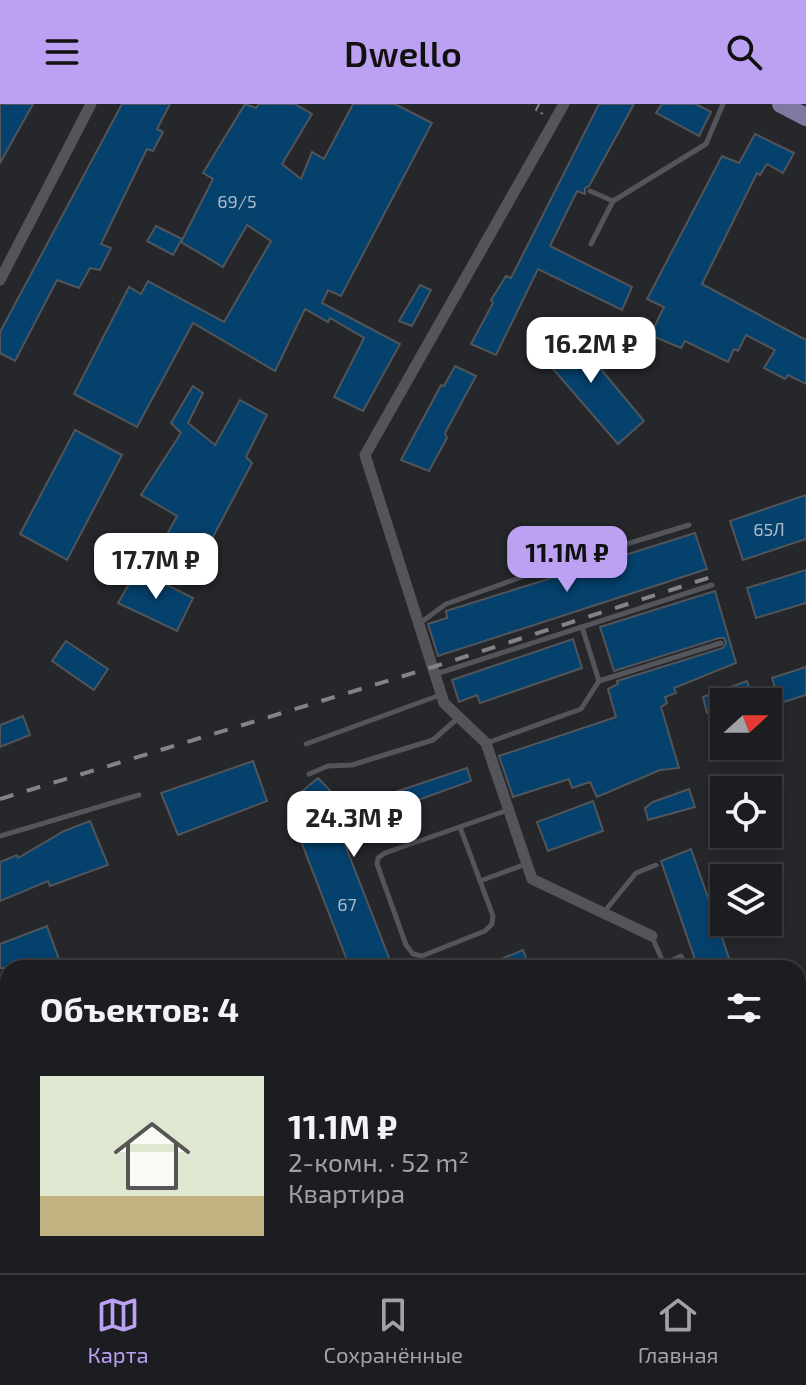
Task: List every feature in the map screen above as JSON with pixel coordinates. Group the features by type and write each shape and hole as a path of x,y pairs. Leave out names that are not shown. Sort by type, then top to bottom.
{"main road":[{"path":"781,104 806,117"}],"street":[{"path":"0,280 91,104"},
{"path":"564,104 365,455 444,703 486,743 532,879 652,936"}],"lane":[{"path":"591,244 613,201 706,144 723,104"},
{"path":"590,191 613,201"},
{"path":"419,623 446,604 541,570 689,525"},
{"path":"435,674 712,585"},
{"path":"582,627 599,681"},
{"path":"486,743 581,709 599,681 721,643"},
{"path":"306,744 441,694"},
{"path":"309,774 328,766 352,765 433,740 459,717"},
{"path":"0,836 139,795"},
{"path":"460,827 493,916 492,924 485,931 422,956 413,954 406,945 396,918 377,864 378,858 385,853 509,810"},
{"path":"480,881 527,864"},
{"path":"604,913 636,873 656,865"},
{"path":"652,936 662,960"}],"building":[{"path":"0,104 33,104 0,163"},
{"path":"122,104 170,104 157,129 163,132 153,151 147,149 101,244 111,248 100,270 90,268 79,288 57,280 15,361 0,353 0,332"},
{"path":"245,104 256,108 259,104 295,104 312,114 282,164 301,179 312,152 324,159 353,104 395,104 432,123 341,296 328,290 322,303 400,344 363,411 334,397 364,338 330,318 328,322 305,309 275,371 193,323 137,427 74,394 129,287 141,294 148,281 224,322 271,241 247,225 223,267 181,242 213,179 203,173"},
{"path":"599,104 634,104 589,186 585,188 585,194 577,191 550,246 632,287 622,310 538,269 496,355 471,344 493,303 491,300 506,276 511,278"},
{"path":"662,104 696,104 711,112 699,136 656,113"},
{"path":"755,134 794,153 783,173 767,164 760,175 757,173 702,284 806,340 806,384 788,375 785,379 764,368 775,350 746,335 728,362 685,341 681,348 655,337 645,356 624,343 634,324 651,334 664,307 647,299 722,156 739,163"},
{"path":"156,226 182,239 173,255 147,241"},
{"path":"420,285 431,290 412,326 399,321"},
{"path":"565,326 644,421 618,444 547,362 549,359 541,343"},
{"path":"455,366 476,376 445,433 447,438 429,471 401,460 441,385 444,386"},
{"path":"193,386 203,393 188,423 215,445 240,400 267,415 246,457 252,463 196,569 159,549 177,516 141,495 181,433 171,423"},
{"path":"75,430 122,455 67,560 20,534"},
{"path":"806,495 806,539 743,560 730,521"},
{"path":"695,533 707,569 438,656 428,624 447,618 446,611"},
{"path":"137,570 193,598 177,631 118,603"},
{"path":"806,570 806,603 756,618 747,588"},
{"path":"715,591 736,663 674,688 676,693 665,697 667,703 661,707 679,768 660,770 597,797 590,782 572,788 569,779 513,797 499,756 616,717 608,689 618,684 617,681 723,648 726,643 724,638 719,638 614,671 600,627"},
{"path":"573,639 582,668 480,703 477,695 459,702 452,680"},
{"path":"66,641 108,669 94,690 52,661"},
{"path":"806,667 806,695 782,702 782,688 775,688 772,678"},
{"path":"747,681 749,688 728,688"},
{"path":"710,694 710,712 707,713 703,697"},
{"path":"23,716 30,735 0,747 0,725"},
{"path":"253,761 267,801 178,835 161,793"},
{"path":"467,768 471,781 393,809 397,820 342,837 390,960 347,960 301,841 317,835 288,803 318,778 347,808"},
{"path":"689,789 695,807 648,820 645,808"},
{"path":"593,801 603,831 548,851 537,822"},
{"path":"90,821 108,865 50,886 48,881 0,901 0,862 17,855 18,858 64,831"},
{"path":"691,849 710,904 710,936 721,936 729,958 695,960 661,861"},
{"path":"47,926 59,960 0,960 0,944"},
{"path":"523,950 527,960 499,960"}],"railway":[{"path":"0,799 433,667 711,577"}]}
